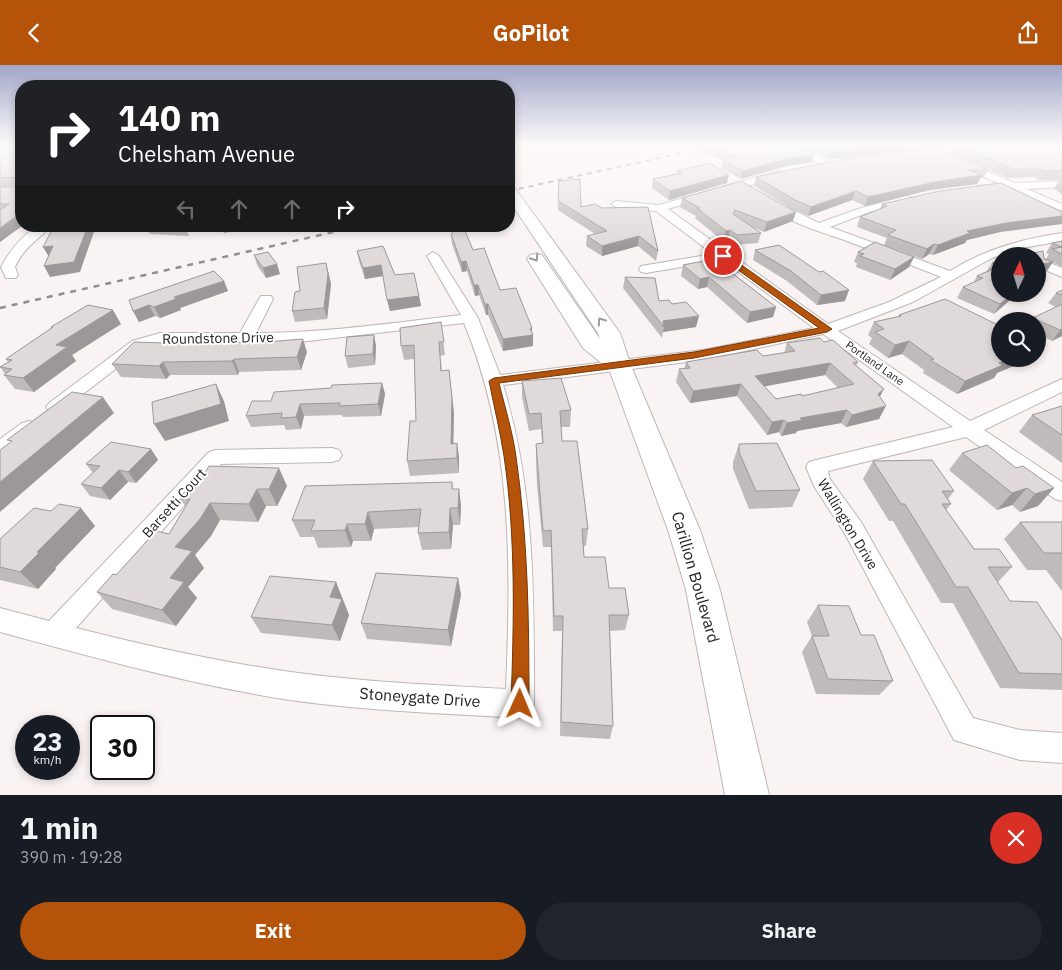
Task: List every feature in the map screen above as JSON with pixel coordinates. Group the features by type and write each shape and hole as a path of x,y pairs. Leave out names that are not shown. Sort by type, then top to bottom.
{"street":[{"path":"731,179 788,213 819,227 952,276"},
{"path":"616,204 659,208 761,179"},
{"path":"997,179 1062,208"},
{"path":"971,189 1062,183"},
{"path":"819,227 866,210 920,197"},
{"name":"Carillion Boulevard","path":"515,199 609,333 619,366 684,529 703,590 747,795"},
{"name":"Portland Lane","path":"659,208 723,256 968,430 1062,493"},
{"name":"Carillion Boulevard","path":"515,227 591,343 619,366"},
{"path":"11,275 8,267 16,251 37,232"},
{"path":"1016,247 1062,237"},
{"path":"494,381 619,366 764,343 827,329 905,300 952,276 977,260 991,255"},
{"name":"Stoneygate Drive","path":"54,634 156,661 261,681 374,695 520,704 522,623 518,528 510,455 494,381 471,318 455,289 433,256"},
{"path":"646,269 723,256"},
{"path":"1046,266 1062,273"},
{"path":"245,339 266,299"},
{"name":"Roundstone Drive","path":"0,449 138,344 160,338 245,339 346,333 471,318"},
{"name":"Wallington Drive","path":"1062,384 1044,395 968,430 816,467 821,481 853,528 964,730 1020,745 1062,748"},
{"name":"Barsetti Court","path":"54,634 216,457 332,455"},
{"path":"0,620 54,634"}],"building":[{"path":"580,179 581,207 595,204 602,208 648,207 658,251 639,236 602,246 587,236 607,231 558,201 559,181"},
{"path":"653,179 714,179 670,191"},
{"path":"760,179 955,179 868,197 856,191 811,207"},
{"path":"741,181 796,212 767,222 735,210 733,214 761,233 737,235 730,230 726,231 697,208 700,208 682,198"},
{"path":"1001,183 1062,212 1062,216 1006,223 967,231 970,233 938,245 934,244 927,249 888,235 896,230 860,217 887,206 882,204 940,191"},
{"path":"0,187 15,187 15,217 0,228 0,210 9,204 0,204"},
{"path":"51,232 86,232 74,262 44,266 53,246 43,247"},
{"path":"453,232 466,232 473,250 484,248 500,290 516,288 533,335 503,339 488,304 485,304 478,285 474,285 466,261 461,262 451,234"},
{"path":"1062,241 1062,247 1052,243"},
{"path":"875,242 914,257 895,269 860,256 864,254 858,252"},
{"path":"779,245 819,272 823,271 849,290 821,295 791,271 755,250"},
{"path":"383,246 395,275 414,273 419,296 387,300 381,265 363,268 357,251"},
{"path":"1062,247 1062,254 1052,249"},
{"path":"268,252 277,264 263,268 254,255"},
{"path":"714,259 776,307 750,312 709,277 700,279 683,265"},
{"path":"326,263 328,274 324,308 292,311 295,292 300,291 297,267"},
{"path":"991,270 991,300 963,287 983,278 977,276"},
{"path":"214,271 224,281 174,297 176,299 154,307 149,305 133,311 129,300"},
{"path":"625,277 655,278 659,301 669,300 672,304 686,302 699,316 663,321 664,327"},
{"path":"945,299 991,322 991,367 998,367 965,381 930,360 934,359 909,341 895,345 875,332 884,329 874,322 901,316 899,315"},
{"path":"1062,304 1062,329 1060,330 1046,324 1045,312"},
{"path":"88,305 113,310 56,345 67,347 23,378 4,375 12,369 0,367 12,360 6,359 53,327 51,327"},
{"path":"441,322 444,342 439,342 441,371 449,370 452,398 451,444 457,443 457,458 407,461 410,421 416,421 414,345 401,346 400,328"},
{"path":"374,335 373,354 345,356 347,337"},
{"path":"820,338 824,342 833,340 858,362 853,363 884,389 878,394 886,406 852,415 847,410 800,418 802,420 787,423 784,420 772,422 741,384 693,391 679,369 690,368 686,362 757,350 763,356 795,351 787,343","holes":["830,363 854,384 802,396 801,394 776,399 755,376"]},
{"path":"303,339 297,357 234,359 232,361 163,362 159,366 112,364 134,342 195,344"},
{"path":"561,378 571,410 560,411 562,441 577,441 588,529 582,529 584,557 605,557 609,588 625,588 629,615 609,615 613,726 561,722 563,616 554,616 551,530 543,531 536,444 543,443 541,413 529,414 522,381"},
{"path":"382,383 378,404 339,406 340,403 300,404 296,417 281,418 282,413 246,416 252,401 271,401 274,392 331,388 332,385"},
{"path":"216,384 221,404 154,424 152,402"},
{"path":"72,392 103,397 0,482 0,450 12,441 7,440"},
{"path":"1062,406 1062,435 1032,415"},
{"path":"111,442 151,449 128,472 119,470 101,488 81,484 100,466 86,464"},
{"path":"777,443 800,490 756,491 739,452 739,444"},
{"path":"987,445 1016,468 1023,466 1054,488 1035,494 1027,488 1012,493 962,453"},
{"path":"932,460 954,491 942,491 951,504 942,504 974,549 999,549 1012,567 988,567 1010,601 1037,602 1062,640 1062,674 1019,673 968,587 956,587 905,504 901,504 873,461"},
{"path":"209,466 279,468 269,489 257,489 249,504 210,503 200,519 175,547 192,551 170,578 184,582 162,610 97,592 113,574 116,575 156,531 169,534 190,499 180,499 193,479 201,479"},
{"path":"452,482 452,489 459,489 458,508 450,508 449,532 418,533 421,509 368,512 365,524 347,524 345,530 311,531 315,520 292,520 305,486"},
{"path":"59,504 81,508 20,572 0,567 0,539 34,508 51,511"},
{"path":"1020,522 1062,522 1062,553 1044,553"},
{"path":"376,573 458,578 448,630 361,623"},
{"path":"270,576 336,582 330,597 342,599 332,625 251,617"},
{"path":"818,605 849,606 861,635 874,635 893,681 828,679 812,636 829,636"}],"railway":[{"path":"515,190 563,179"},
{"path":"0,308 334,232"}],"route":[{"path":"520,704 522,623 518,528 510,455 494,381 694,355 764,343 827,329 723,256"}]}
